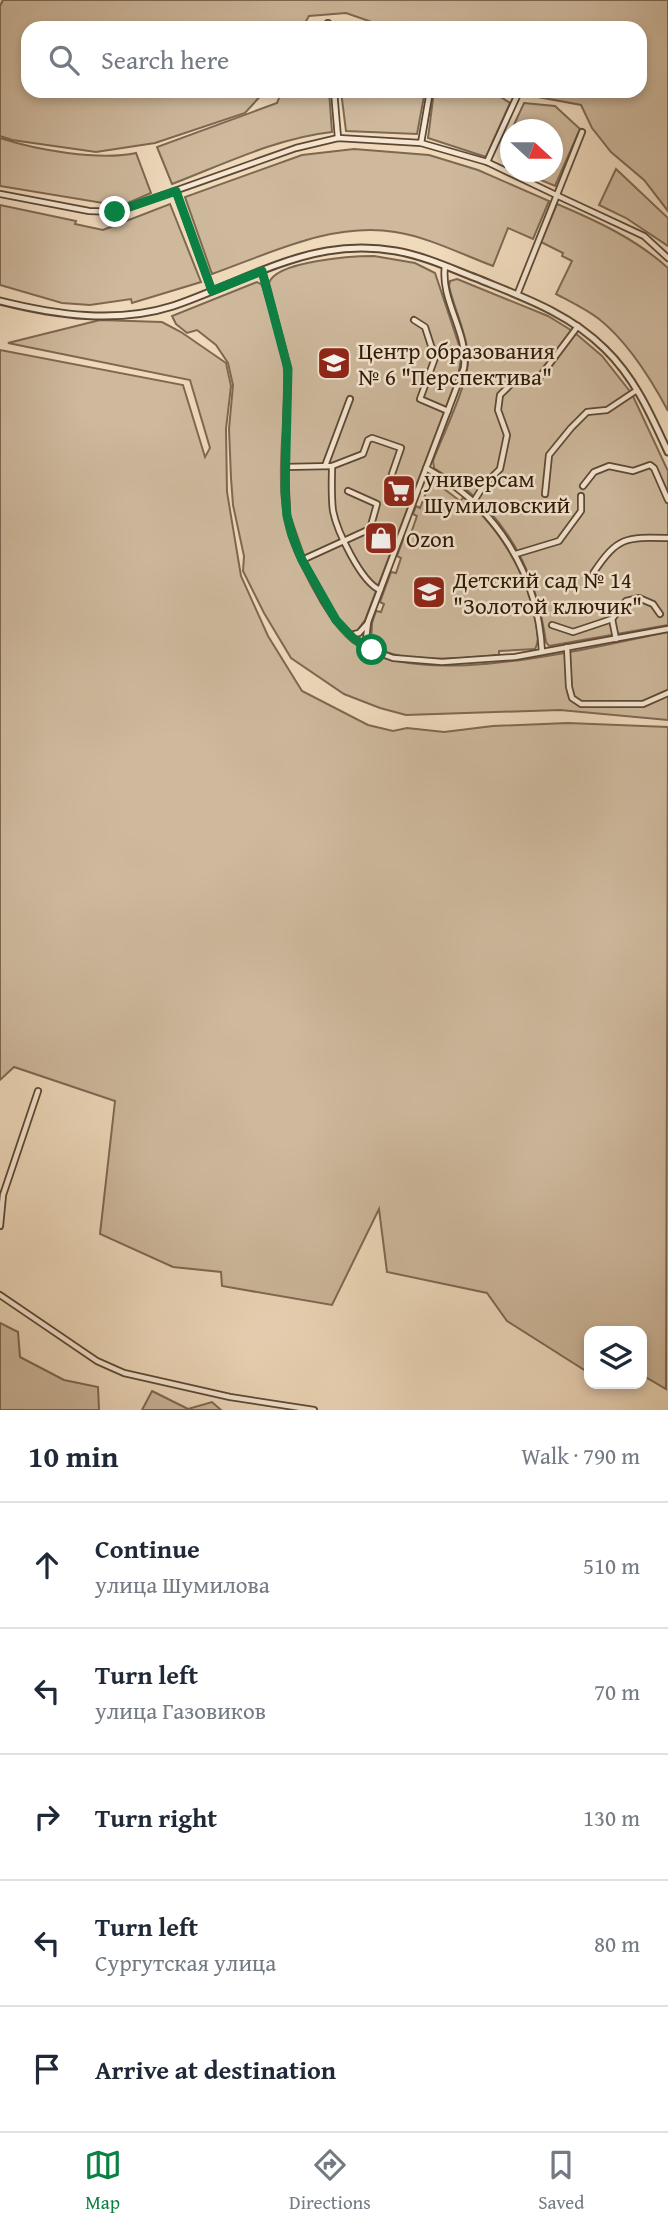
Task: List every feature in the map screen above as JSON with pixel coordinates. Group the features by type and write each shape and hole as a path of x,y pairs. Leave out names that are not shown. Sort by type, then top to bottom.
{"street":[{"path":"335,98 338,138"},
{"path":"421,143 429,98"},
{"path":"486,162 517,98"},
{"path":"517,295 582,132"},
{"path":"0,194 102,213 127,209 296,148 338,138 421,143 486,162 644,236 668,258"},
{"path":"176,191 212,291"},
{"path":"0,301 57,313 114,315 171,306 307,256 353,248 396,251 445,266 551,309 578,326 607,351 638,390 668,452"},
{"path":"374,651 368,645 366,636 368,622 465,361 443,281 445,266"},
{"path":"262,271 288,369 285,467 287,516 302,560 329,610 348,634 359,643 393,658 442,662 542,652 668,629"},
{"path":"414,320 425,327 435,358 420,400 448,411"},
{"path":"474,501 500,468 507,435 498,410 500,395 515,380 539,378 578,326"},
{"path":"545,494 549,454 571,428 587,412 607,410 638,390"},
{"path":"325,466 350,399"},
{"path":"285,467 332,466 363,454 367,442 372,438 401,449 391,474"},
{"path":"583,486 594,471 609,466 633,471 650,465 665,486 668,500"},
{"path":"332,466 333,510 345,541 367,582 380,590"},
{"path":"426,468 449,481 474,501 496,524 516,554 536,603 542,652"},
{"path":"302,560 370,529 378,507 374,501 348,491"},
{"path":"516,554 559,541 580,511 581,496"},
{"path":"594,572 606,553 619,542 638,537 668,538"},
{"path":"552,625 573,632 612,619 626,601 639,598 653,604 660,614"},
{"path":"612,619 616,639"},
{"path":"348,634 354,636 368,622"},
{"path":"359,633 359,643"},
{"path":"359,643 366,636"},
{"path":"567,648 569,687 572,698 581,704 643,704 668,693"},
{"path":"0,1226 2,1195 38,1091"},
{"path":"0,1295 97,1360 124,1373 230,1397 314,1410"}],"shaded area":[{"path":"3,0 668,0 668,211 644,180 611,152 592,128 581,105 543,98 647,98 647,21 369,21 346,13 309,16 306,21 21,21 21,98 259,98 245,113 155,143 96,152 0,136 0,6"},
{"path":"279,98 330,98 332,132 271,146 172,184 157,147 277,103"},
{"path":"342,98 424,98 417,134 346,131"},
{"path":"433,98 502,98 510,103 503,119 500,119 500,126 486,157 428,138"},
{"path":"524,103 555,106 580,129 563,168 563,119 517,119"},
{"path":"0,138 31,147 86,155 136,153 151,193 121,206 0,186"},
{"path":"354,149 429,155 478,170 500,180 500,182 549,201 533,239 508,228 493,266 420,238 371,230 348,231 302,241 212,274 185,197 302,155"},
{"path":"616,169 668,218 668,246 626,218 599,205"},
{"path":"170,204 201,282 132,303 131,299 90,305 62,303 0,285 0,205 76,221 75,224 103,230"},
{"path":"557,204 629,239 668,268 668,411 646,374 610,328 594,315 556,294 572,261 562,256 563,253 541,242"},
{"path":"374,256 415,263 435,273 462,354 458,376 365,620 357,631 351,632 338,618 305,558 290,515 288,467 291,368 269,283 285,270 300,265"},
{"path":"457,279 548,316 574,332 602,356 632,394 668,471 668,625 549,646 530,579 512,541 485,507 465,489 434,468 433,461 461,391 468,364 464,336 449,286 450,281"},
{"path":"257,282 262,285 283,363 281,480 288,534 311,585 344,635 359,647 389,659 426,665 467,665 555,655 668,632 668,720 560,710 406,715 344,694 291,658 243,571 244,556 233,505 231,478 229,429 233,385 228,363 216,345 197,330 187,333 176,324 172,316"},
{"path":"100,320 162,322 226,363 231,386 226,429 227,492 241,576 268,636 302,691 368,725 393,731 407,728 444,732 493,726 568,723 668,727 666,1389 647,1378 647,1326 584,1326 584,1370 507,1321 487,1293 387,1272 379,1209 332,1305 222,1286 221,1272 173,1267 100,1234 115,1101 14,1067 0,1080 0,350 183,385 205,457 210,448 190,380 8,343"},
{"path":"430,477 440,481 439,485 460,501 464,497 501,539 519,570 532,605 538,636 535,649 499,651 499,655 432,659 396,655 371,643 376,611 381,612 384,604 380,602 391,572 396,573 401,558 397,556 404,537 409,539 417,516 413,514 416,506 420,508 429,485 425,482"},
{"path":"0,1323 18,1332 20,1357 64,1380 98,1387 99,1410 0,1410"},
{"path":"152,1391 188,1409 212,1402 221,1410 142,1410"}],"place":[{"name":"Центр образования № 6 \"Перспектива\"","path":"334,363"},
{"name":"универсам Шумиловский","path":"399,491"},
{"name":"Ozon","path":"381,538"},
{"name":"Детский сад № 14 \"Золотой ключик\"","path":"429,592"}],"route":[{"path":"115,212 176,191 212,291 262,271 288,369 285,492 292,535 302,560 336,620 359,643 374,651 372,650"}]}
